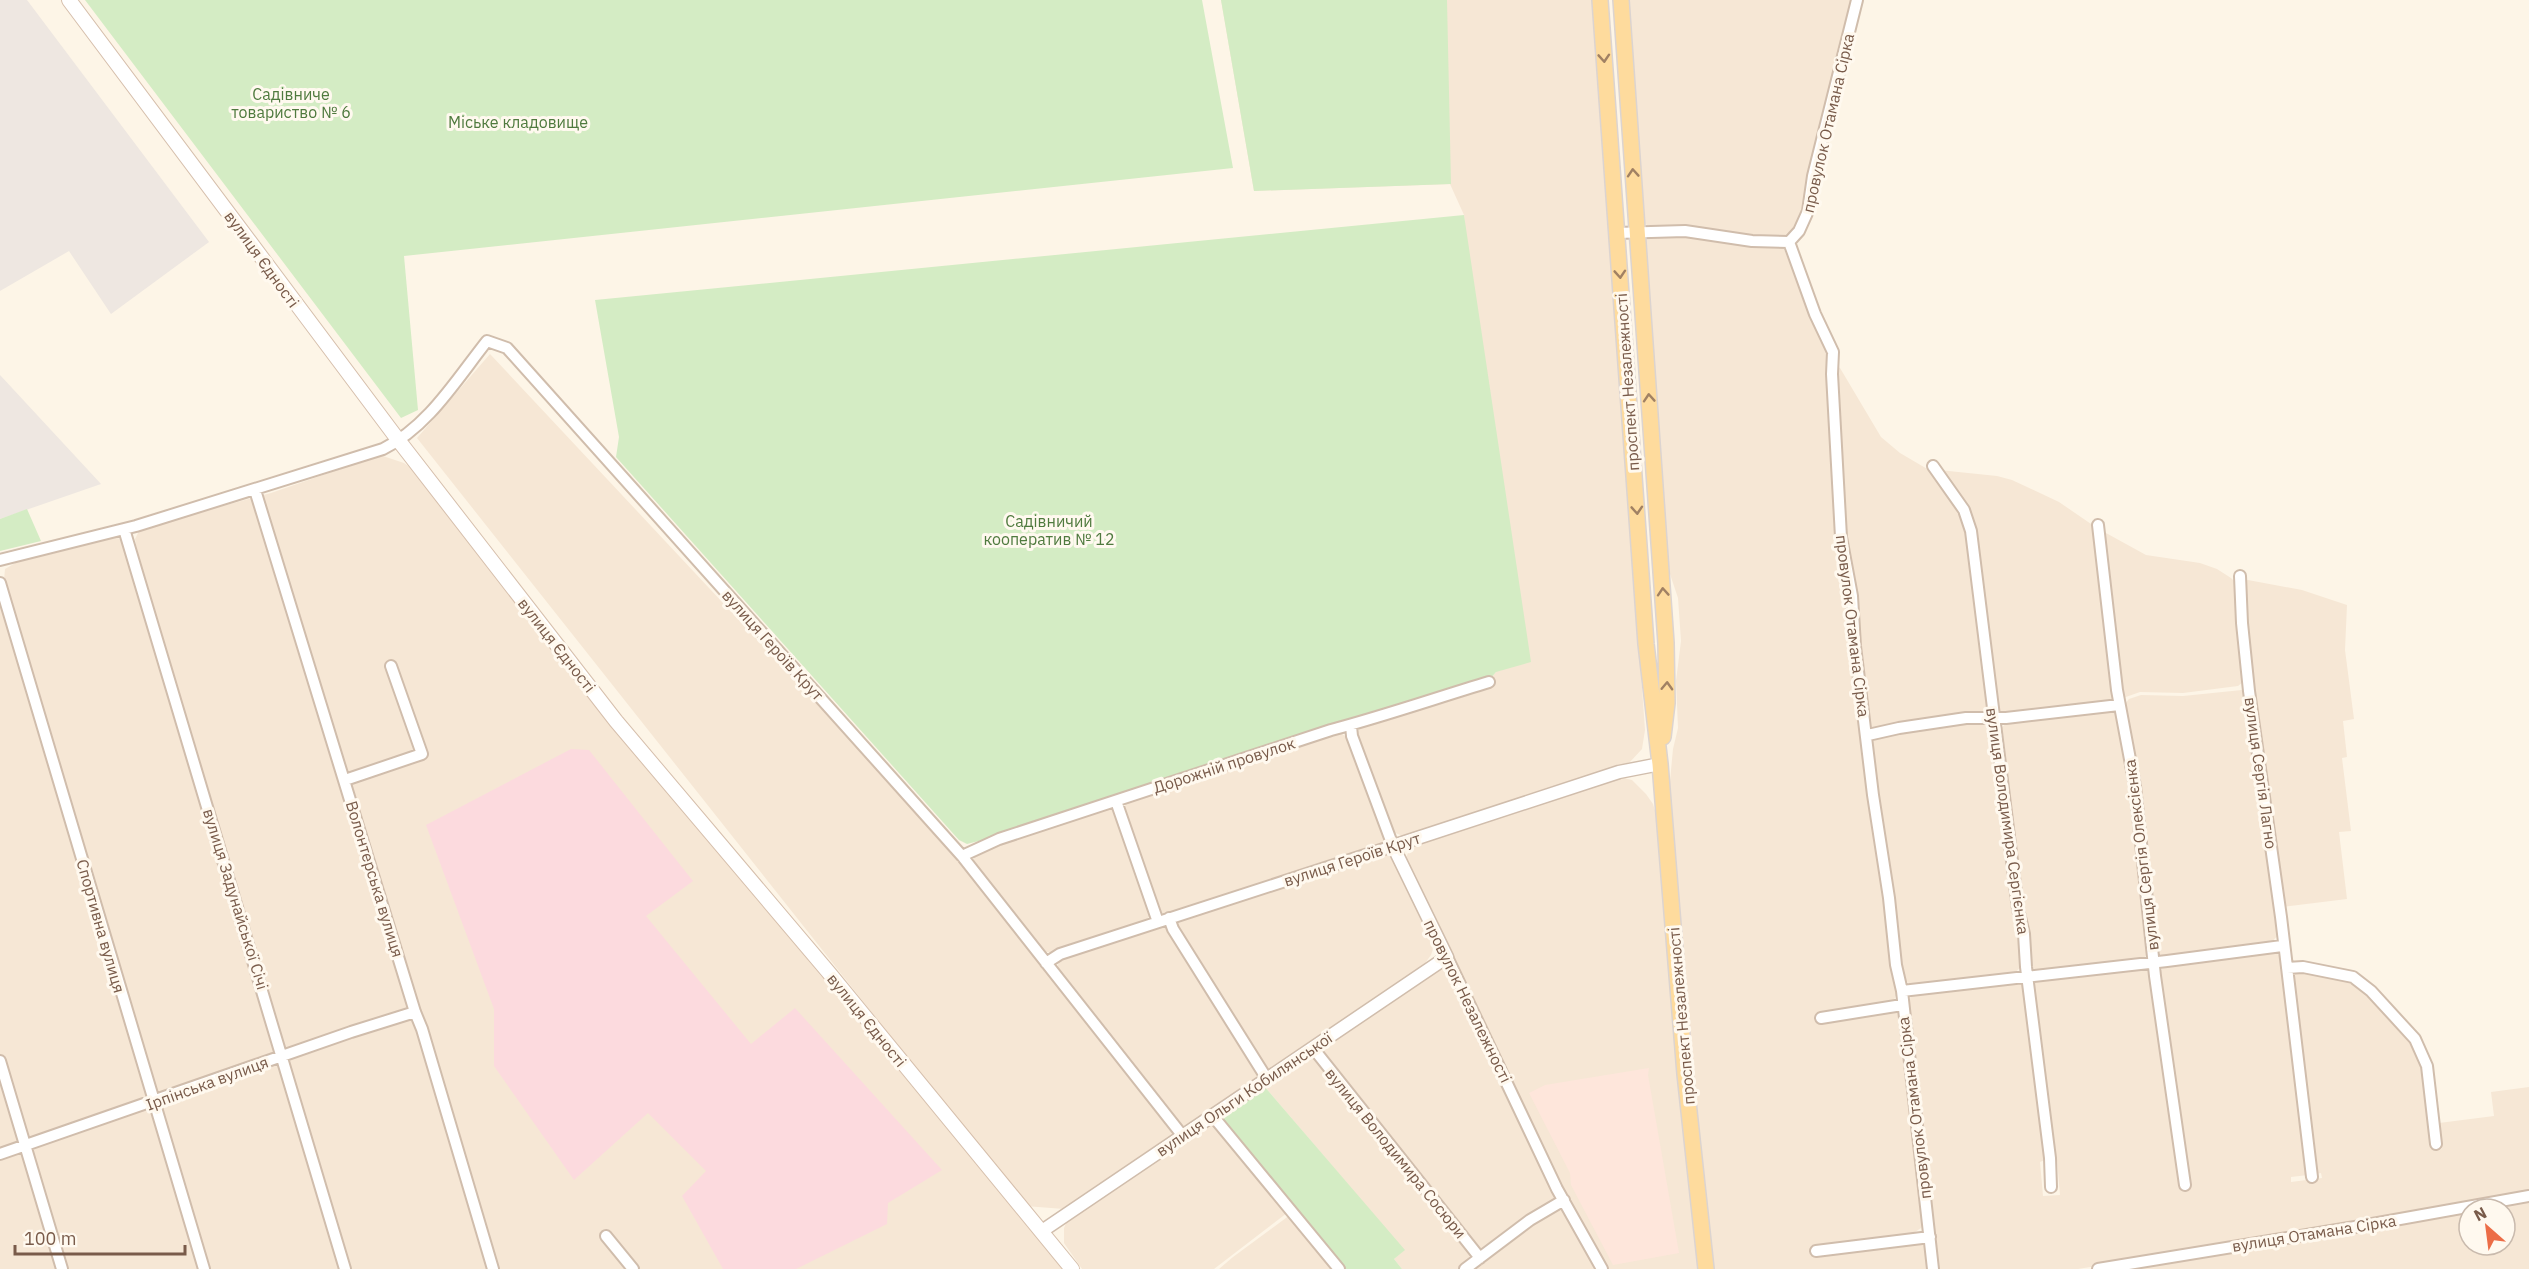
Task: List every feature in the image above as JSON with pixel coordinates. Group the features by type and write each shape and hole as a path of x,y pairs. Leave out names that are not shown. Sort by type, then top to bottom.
{"main road":[{"name":"вулиця Єдності","path":"69,0 399,441 616,721 1072,1269"},
{"name":"проспект Незалежності","path":"1600,0 1647,652 1660,764 1685,1074 1706,1269"},
{"name":"проспект Незалежності","path":"1621,0 1667,651 1666,703 1660,764"},
{"path":"1647,652 1667,651"}],"street":[{"name":"провулок Отамана Сірка","path":"1857,0 1813,176 1805,221 1789,242 1815,314 1833,352 1832,374 1841,537 1852,596 1856,646 1896,965 1902,991 1933,1269"},
{"path":"1617,233 1685,231 1752,241 1789,242"},
{"name":"вулиця Героїв Крут","path":"399,441 418,426 487,342 507,348 962,856 1182,1135"},
{"path":"0,560 124,529 255,490 383,449 399,441"},
{"name":"вулиця Володимира Сергієнка","path":"1933,466 1938,476 1959,501 1969,520 2028,977 2050,1158 2051,1187"},
{"name":"Волонтерська вулиця","path":"255,490 494,1269"},
{"name":"вулиця Сергія Олексієнка","path":"2098,525 2119,705 2135,786 2154,962 2185,1185"},
{"name":"вулиця Задунайської Січі","path":"124,529 345,1269"},
{"name":"вулиця Сергія Лагно","path":"2240,576 2248,679 2280,910 2282,946 2287,968 2312,1177"},
{"name":"Спортивна вулиця","path":"0,583 204,1269"},
{"path":"345,780 422,754 391,666"},
{"name":"Дорожній провулок","path":"962,856 999,839 1331,730 1351,726 1378,715 1489,682"},
{"path":"1868,735 1946,721 2119,705"},
{"name":"провулок Незалежності","path":"1351,726 1352,736 1393,846 1564,1200 1602,1269"},
{"name":"вулиця Героїв Крут","path":"1046,963 1060,954 1619,771 1660,764"},
{"path":"1116,801 1158,922"},
{"path":"1169,918 1173,929 1267,1079"},
{"path":"1902,991 2282,946"},
{"name":"вулиця Ольги Кобилянської","path":"1042,1231 1447,957"},
{"path":"2287,968 2303,967 2353,977 2363,983 2415,1039 2427,1066 2436,1144"},
{"path":"1821,1018 1902,1005"},
{"name":"Ірпінська вулиця","path":"0,1154 415,1012"},
{"name":"вулиця Володимира Сосюри","path":"1313,1048 1480,1258"},
{"path":"0,1061 62,1269"},
{"path":"1212,1115 1339,1269"},
{"name":"вулиця Отамана Сірка","path":"2098,1269 2529,1196"},
{"path":"1465,1269 1530,1220 1564,1200"},
{"path":"606,1236 633,1269"},
{"path":"1816,1251 1930,1237"}],"shaded area":[{"path":"0,0 27,0 209,242 111,314 69,251 0,291"},
{"path":"1221,0 1593,0 1645,730 1642,749 1630,762 1405,837 1393,832 1357,734 1360,725 1490,679 1496,672 1464,215 1450,184 1254,191"},
{"path":"1627,0 1853,0 1804,210 1791,233 1774,239 1763,239 1685,226 1644,223"},
{"path":"1650,235 1685,236 1783,247 1827,350 1871,818 1885,898 1890,966 1897,993 1893,1002 1900,1016 1924,1221 1921,1228 1912,1234 1925,1247 1928,1269 1713,1269 1692,1073 1669,792 1673,749 1678,728 1676,681 1681,641 1678,598 1668,568 1645,240"},
{"path":"490,354 945,840 1174,1131 1172,1136 1064,1209 1025,1206 417,438"},
{"path":"1836,366 1840,368 1881,437 1900,453 1929,470 1966,521 1989,709 1986,714 1872,731 1871,729 1844,537"},
{"path":"0,375 101,484 0,519"},
{"path":"383,456 404,463 414,470 773,918 1063,1269 0,1269 0,581 4,580 5,569 22,559 111,536 120,539 139,563 135,539 138,533 148,526 271,493"},
{"path":"1939,470 1997,476 2012,480 2059,502 2094,526 2114,701 2000,714 1974,530"},
{"path":"2106,533 2146,555 2200,563 2217,569 2235,582 2243,682 2238,686 2183,693 2140,692 2123,698 2102,535"},
{"path":"2244,581 2302,590 2347,605 2345,650 2354,719 2343,721 2347,757 2342,758 2351,831 2339,832 2347,899 2282,907 2251,679"},
{"path":"2242,690 2245,692 2279,934 2271,943 2162,957 2158,955 2125,704 2129,699 2141,695 2183,696"},
{"path":"2114,710 2131,786 2149,951 2140,960 2034,971 2031,968 2029,933 2023,908 2001,728 2008,722"},
{"path":"1966,721 1990,723 2021,967 2012,975 1910,984 1903,978 1872,742 1874,738"},
{"path":"1340,733 1347,737 1384,839 1382,844 1167,915 1160,913 1124,810 1126,803"},
{"path":"571,749 589,750 693,881 646,916 751,1044 795,1008 942,1170 888,1203 887,1224 796,1269 723,1269 682,1196 706,1171 648,1113 574,1180 494,1066 494,1009 426,825"},
{"path":"1620,777 1632,780 1646,794 1653,804 1657,817 1699,1269 1607,1269 1561,1187 1406,858 1410,848 1420,843"},
{"path":"1108,807 1116,813 1150,913 1149,917 1144,922 1054,952 1045,952 974,863 974,858 992,847"},
{"path":"1385,854 1390,856 1397,867 1430,936 1433,949 1431,955 1423,966 1271,1069 1266,1070 1176,928 1175,922"},
{"path":"1165,925 1260,1075 1184,1127 1057,968 1059,962 1067,956"},
{"path":"2274,951 2282,958 2308,1175 2291,1177 2291,1182 2322,1178 2321,1173 2315,1174 2292,970 2342,976 2361,985 2413,1041 2424,1067 2433,1151 2442,1149 2439,1123 2494,1116 2491,1092 2529,1087 2529,1192 2502,1197 2457,1197 2457,1205 2078,1269 1938,1269 1908,1002 1911,997 1917,993 2019,982 2025,987 2047,1159 2040,1162 2043,1196 2060,1195 2057,1160 2053,1158 2034,982 2145,967 2151,972 2160,972 2164,966"},
{"path":"1442,967 1448,969 1557,1198 1484,1250 1479,1249 1320,1049"},
{"path":"1312,1055 1472,1254 1470,1261 1459,1269 1402,1269 1394,1259 1404,1250 1264,1086"},
{"path":"1649,1068 1648,1075 1679,1253 1613,1265 1571,1185 1570,1173 1529,1093 1545,1085"},
{"path":"1211,1123 1287,1213 1214,1269 1082,1269 1064,1243 1064,1228 1067,1221"},
{"path":"2529,1199 2529,1269 2119,1269 2457,1212 2457,1257 2517,1257 2517,1201"},
{"path":"1558,1208 1565,1211 1597,1269 1470,1269 1532,1223"},
{"path":"1290,1215 1336,1269 1219,1269 1233,1257"}],"green space":[{"name":"Міське кладовище","path":"85,0 1202,0 1233,168 404,256 418,410 401,418"},
{"path":"1221,0 1447,0 1451,184 1254,191"},
{"name":"Садівничий кооператив № 12","path":"1464,215 1531,662 1496,672 1490,679 998,836 967,844 959,840 616,457 619,437 595,300"},
{"path":"27,509 41,541 0,551 0,519"},
{"path":"1264,1086 1405,1250 1394,1259 1402,1269 1342,1269 1219,1117"}],"park label":[{"name":"Садівниче товариство № 6","path":"291,103"}]}
